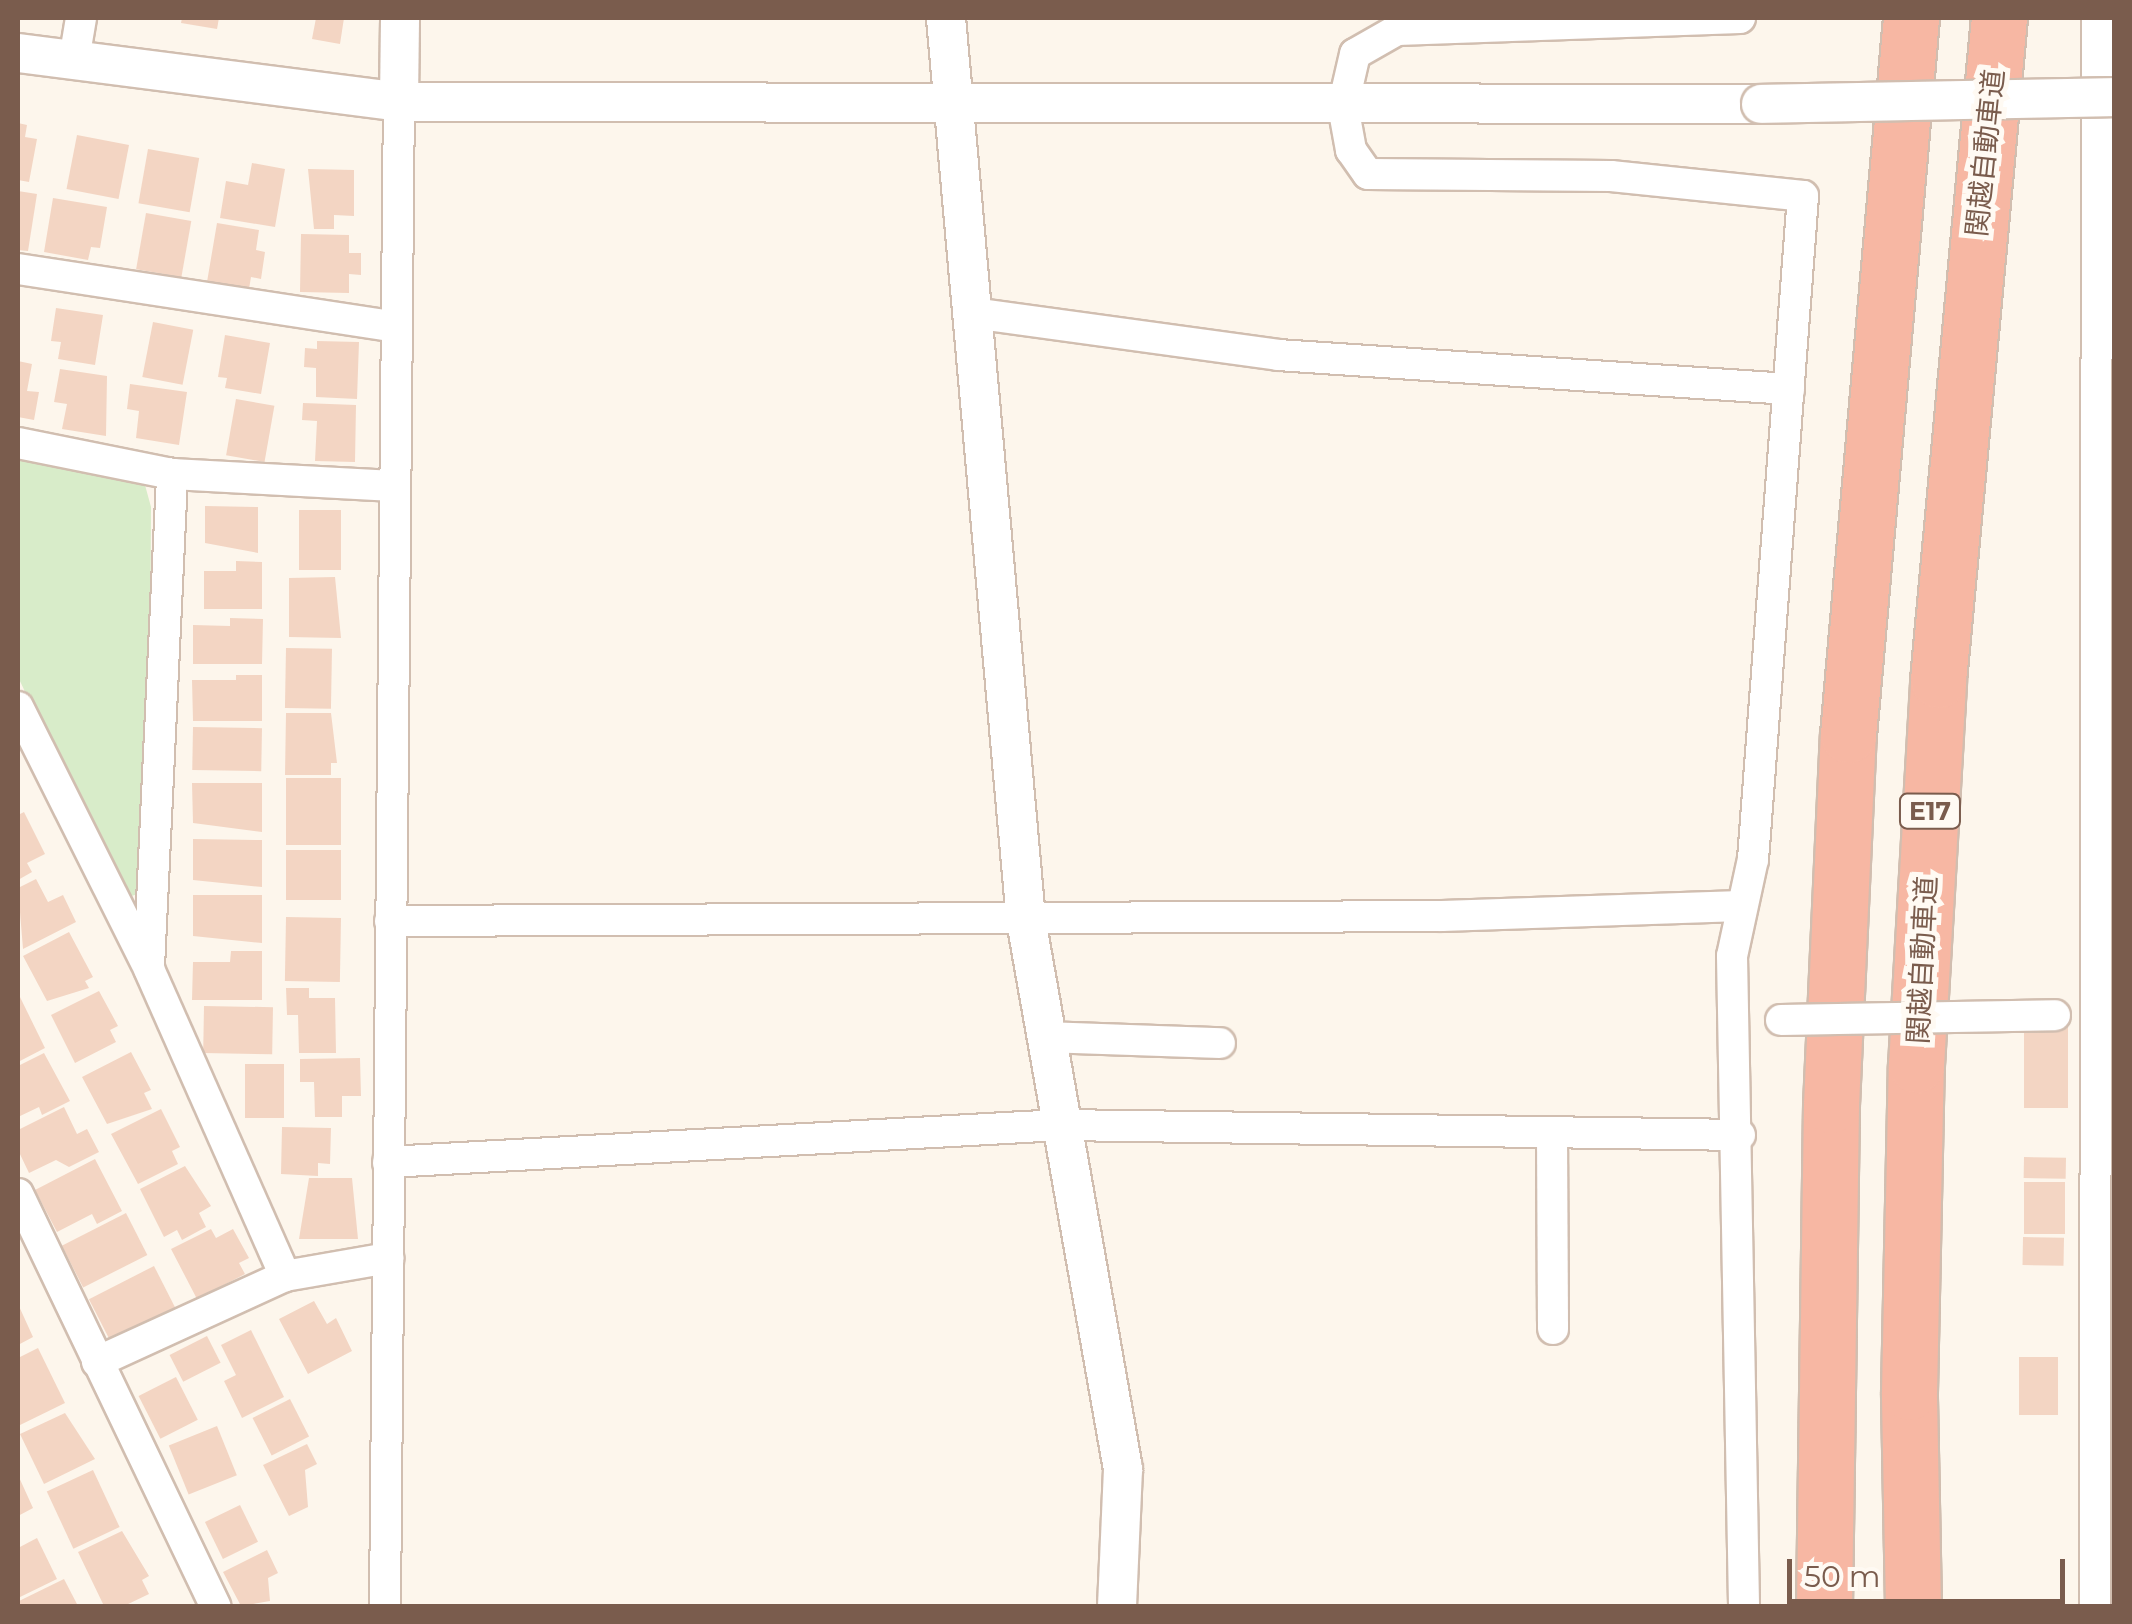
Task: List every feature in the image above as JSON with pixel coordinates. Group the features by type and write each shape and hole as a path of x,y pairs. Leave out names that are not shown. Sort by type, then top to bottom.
{"highway":[{"path":"1824,1606 1831,1105 1848,734 1911,18"},
{"name":"関越自動車道","path":"1913,1606 1909,1392 1916,1065 1938,680 1999,18"}],"street":[{"path":"74,60 81,18"},
{"path":"385,1606 400,18"},
{"path":"946,18 1026,920 1123,1470 1117,1606"},
{"path":"1740,18 1368,29 1356,54 1343,106 1351,150 1368,174 1610,176 1804,196 1753,859 1732,956 1740,1135 1744,1606"},
{"path":"2094,1606 2105,1476 2106,1302 2106,1111 2099,1017 2105,913 2106,443 2104,192 2097,18"},
{"path":"18,53 399,102 1343,106 2114,97"},
{"path":"18,268 395,327"},
{"path":"972,313 1278,355 1789,389"},
{"path":"18,443 172,474 394,486"},
{"path":"149,969 172,474"},
{"path":"18,707 30,767 149,969 285,1276"},
{"path":"390,921 1026,920 1741,906"},
{"path":"1736,1024 2055,1014 2099,1017"},
{"path":"1045,1038 1220,1043"},
{"path":"388,1162 1061,1125 1740,1135"},
{"path":"1552,1134 1553,1329"},
{"path":"18,1194 24,1226 97,1362 215,1606"},
{"path":"97,1362 285,1276 388,1258"}],"green space":[{"path":"18,453 142,474 151,507 149,891 124,898 18,677"}],"building":[{"path":"182,18 219,18 217,29 181,23"},
{"path":"316,18 344,18 340,44 312,39"},
{"path":"18,123 27,125 25,137 37,139 29,182 18,180"},
{"path":"77,135 129,145 119,199 67,189"},
{"path":"148,149 199,158 190,212 138,203"},
{"path":"252,163 285,169 275,227 220,218 226,181 248,185"},
{"path":"308,169 354,170 354,216 334,215 334,229 314,229"},
{"path":"18,191 37,194 28,251 18,250"},
{"path":"53,198 107,207 100,248 91,247 88,260 44,252"},
{"path":"146,213 191,221 181,277 136,269"},
{"path":"217,223 259,230 256,250 265,252 261,279 251,277 249,289 207,282"},
{"path":"301,234 349,235 349,253 361,253 361,275 349,274 349,293 300,292"},
{"path":"56,308 103,315 95,365 58,359 61,342 51,341"},
{"path":"153,322 193,330 183,385 142,377"},
{"path":"225,335 270,343 261,394 225,388 227,378 218,377"},
{"path":"317,341 359,342 357,399 316,397 316,368 304,367 305,348 317,349"},
{"path":"18,361 32,364 27,391 39,392 34,420 18,417"},
{"path":"60,369 107,376 106,436 62,429 67,404 54,402"},
{"path":"130,384 187,392 179,445 136,438 139,411 127,409"},
{"path":"236,399 274,406 265,462 226,455"},
{"path":"303,403 356,405 355,462 315,461 317,421 302,420"},
{"path":"205,506 258,507 258,553 205,543"},
{"path":"299,510 341,510 341,570 299,570"},
{"path":"236,561 262,562 262,609 204,609 204,571 236,571"},
{"path":"335,577 341,638 289,637 289,578"},
{"path":"230,618 263,619 262,664 193,664 193,625 230,626"},
{"path":"286,648 332,649 331,709 285,708"},
{"path":"236,675 262,675 262,721 193,721 192,680 236,680"},
{"path":"286,713 331,713 337,763 331,763 331,775 285,775"},
{"path":"193,727 262,728 261,771 192,770"},
{"path":"286,778 341,778 341,845 286,845"},
{"path":"192,783 262,783 262,832 193,823"},
{"path":"24,812 45,854 27,863 32,872 18,880 18,815"},
{"path":"193,839 262,840 262,887 193,880"},
{"path":"286,850 341,850 341,900 286,900"},
{"path":"36,879 48,902 63,895 76,922 23,949 18,888"},
{"path":"193,895 262,895 262,943 193,936"},
{"path":"286,917 341,918 340,982 285,981"},
{"path":"69,932 93,977 85,981 89,988 47,1001 23,956"},
{"path":"231,951 262,951 262,1000 192,1000 193,962 230,962"},
{"path":"286,988 309,988 309,998 335,998 336,1053 299,1053 298,1015 287,1015"},
{"path":"99,991 118,1026 110,1030 116,1042 75,1063 51,1015"},
{"path":"18,993 45,1048 18,1062"},
{"path":"204,1006 273,1007 272,1054 203,1053"},
{"path":"2024,1020 2068,1020 2068,1108 2024,1108"},
{"path":"131,1052 151,1090 144,1093 152,1109 107,1124 82,1077"},
{"path":"44,1053 70,1101 42,1115 39,1107 18,1117 18,1066"},
{"path":"360,1058 361,1096 342,1096 342,1117 315,1117 314,1082 300,1082 300,1059"},
{"path":"245,1064 284,1064 284,1118 245,1118"},
{"path":"64,1107 77,1134 87,1129 99,1152 69,1167 56,1160 29,1173 18,1150 18,1130"},
{"path":"161,1109 180,1147 172,1151 178,1164 138,1184 111,1134"},
{"path":"282,1127 331,1128 330,1164 318,1163 318,1176 281,1174"},
{"path":"2024,1157 2066,1158 2066,1179 2024,1178"},
{"path":"95,1159 122,1211 97,1224 92,1214 57,1232 35,1190"},
{"path":"185,1166 211,1206 199,1213 206,1227 182,1240 177,1230 164,1237 140,1189"},
{"path":"309,1178 352,1178 358,1239 299,1239"},
{"path":"2024,1182 2065,1182 2065,1234 2024,1234"},
{"path":"126,1213 147,1255 83,1288 62,1246"},
{"path":"211,1229 216,1238 233,1229 249,1258 239,1263 245,1274 197,1299 171,1249"},
{"path":"2023,1237 2064,1238 2064,1266 2023,1265"},
{"path":"154,1266 177,1311 112,1345 89,1299"},
{"path":"314,1301 327,1324 336,1318 352,1351 308,1374 279,1319"},
{"path":"18,1304 33,1337 18,1345"},
{"path":"251,1330 284,1397 242,1418 224,1381 236,1375 221,1345"},
{"path":"207,1336 221,1363 183,1382 170,1355"},
{"path":"38,1348 65,1403 18,1426 18,1358"},
{"path":"2019,1357 2058,1357 2058,1415 2019,1415"},
{"path":"176,1377 198,1420 160,1439 139,1396"},
{"path":"290,1399 309,1436 272,1455 253,1418"},
{"path":"65,1413 95,1459 44,1484 20,1434"},
{"path":"217,1426 237,1475 189,1495 169,1445"},
{"path":"307,1444 317,1464 305,1470 308,1507 289,1516 263,1465"},
{"path":"93,1470 120,1527 73,1549 47,1492"},
{"path":"18,1475 33,1508 18,1516"},
{"path":"240,1505 258,1542 223,1559 205,1522"},
{"path":"122,1531 149,1576 142,1580 149,1594 124,1606 104,1606 78,1552"},
{"path":"37,1538 57,1579 18,1598 18,1548"},
{"path":"267,1550 278,1573 268,1578 270,1601 241,1606 223,1572"},
{"path":"64,1579 78,1606 21,1606 19,1601"}]}
